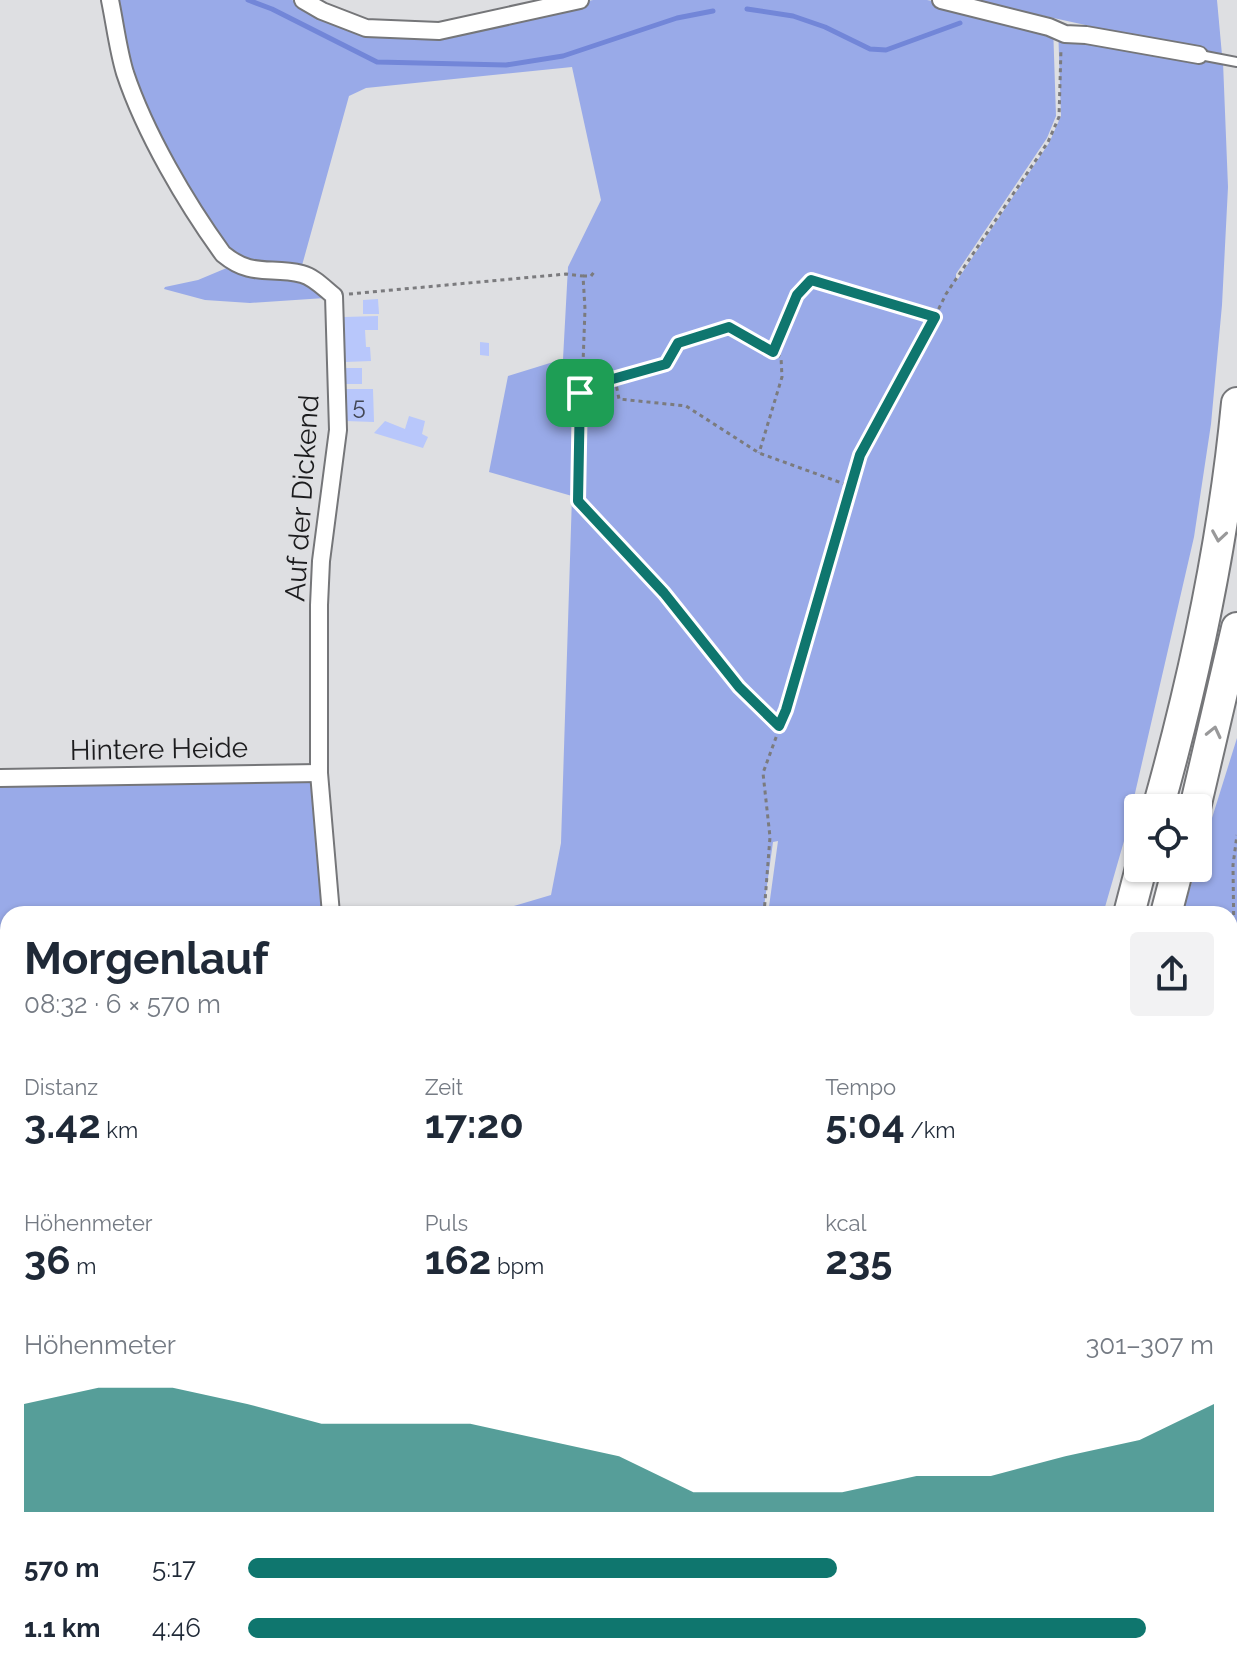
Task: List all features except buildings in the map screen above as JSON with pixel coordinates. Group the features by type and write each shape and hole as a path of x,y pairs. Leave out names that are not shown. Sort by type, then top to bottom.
{"highway":[{"path":"1162,794 1194,665 1227,484 1237,403"},
{"path":"1198,794 1237,628"},
{"path":"1131,906 1137,882"},
{"path":"1168,906 1174,882"}],"street":[{"path":"110,0 124,70 137,105 160,151 223,254 234,263 254,271 302,274 334,296"},
{"path":"303,0 366,28 439,31 580,0"},
{"path":"941,0 1049,27 1065,34 1199,55"},
{"name":"Auf der Dickend","path":"330,906 319,773 320,579 338,430 334,296"},
{"name":"Hintere Heide","path":"0,778 319,773"}],"lane":[{"path":"1199,55 1237,62"}],"path":[{"path":"765,906 770,837 763,773 786,710 860,455 970,256 1048,142 1059,117 1059,53 1065,34"},
{"path":"334,296 566,274 591,276 594,272"},
{"path":"583,276 585,309 578,501 664,593 739,687 779,726"},
{"path":"773,352 797,295 811,280 935,317"},
{"path":"580,393 595,384 666,364 678,343 729,327 781,357 782,377 759,453"},
{"path":"615,379 619,399 686,406 759,453 850,486"},
{"path":"1234,906 1233,865 1237,835"}],"shaded area":[{"path":"114,0 292,0 363,33 440,35 593,0 927,0 1053,25 1056,116 1047,138 956,274 956,282 1049,143 1061,116 1058,25 1223,62 1228,187 1222,305 1211,424 1194,537 1135,794 1124,794 1124,841 1105,906 769,906 778,841 773,842 764,906 514,906 551,895 561,843 572,496 489,472 508,376 563,359 568,267 601,200 572,67 366,88 349,96 301,269 246,264 215,238 139,99"},
{"path":"971,0 1217,0 1222,55"},
{"path":"229,267 300,279 325,298 250,303 205,300 164,289"},
{"path":"1237,738 1237,906 1184,906 1192,882 1212,882 1212,818"},
{"path":"315,778 324,906 0,906 0,781"}],"waterway":[{"path":"248,0 377,62 506,65 563,56 677,18 713,11"},
{"path":"747,9 793,16 825,27 870,49 886,50 960,23"}],"route":[{"path":"811,280 935,317 860,455 779,726 739,687 664,593 578,501 580,393 595,384 666,364 678,343 729,327 773,352 797,295 811,280"}]}
